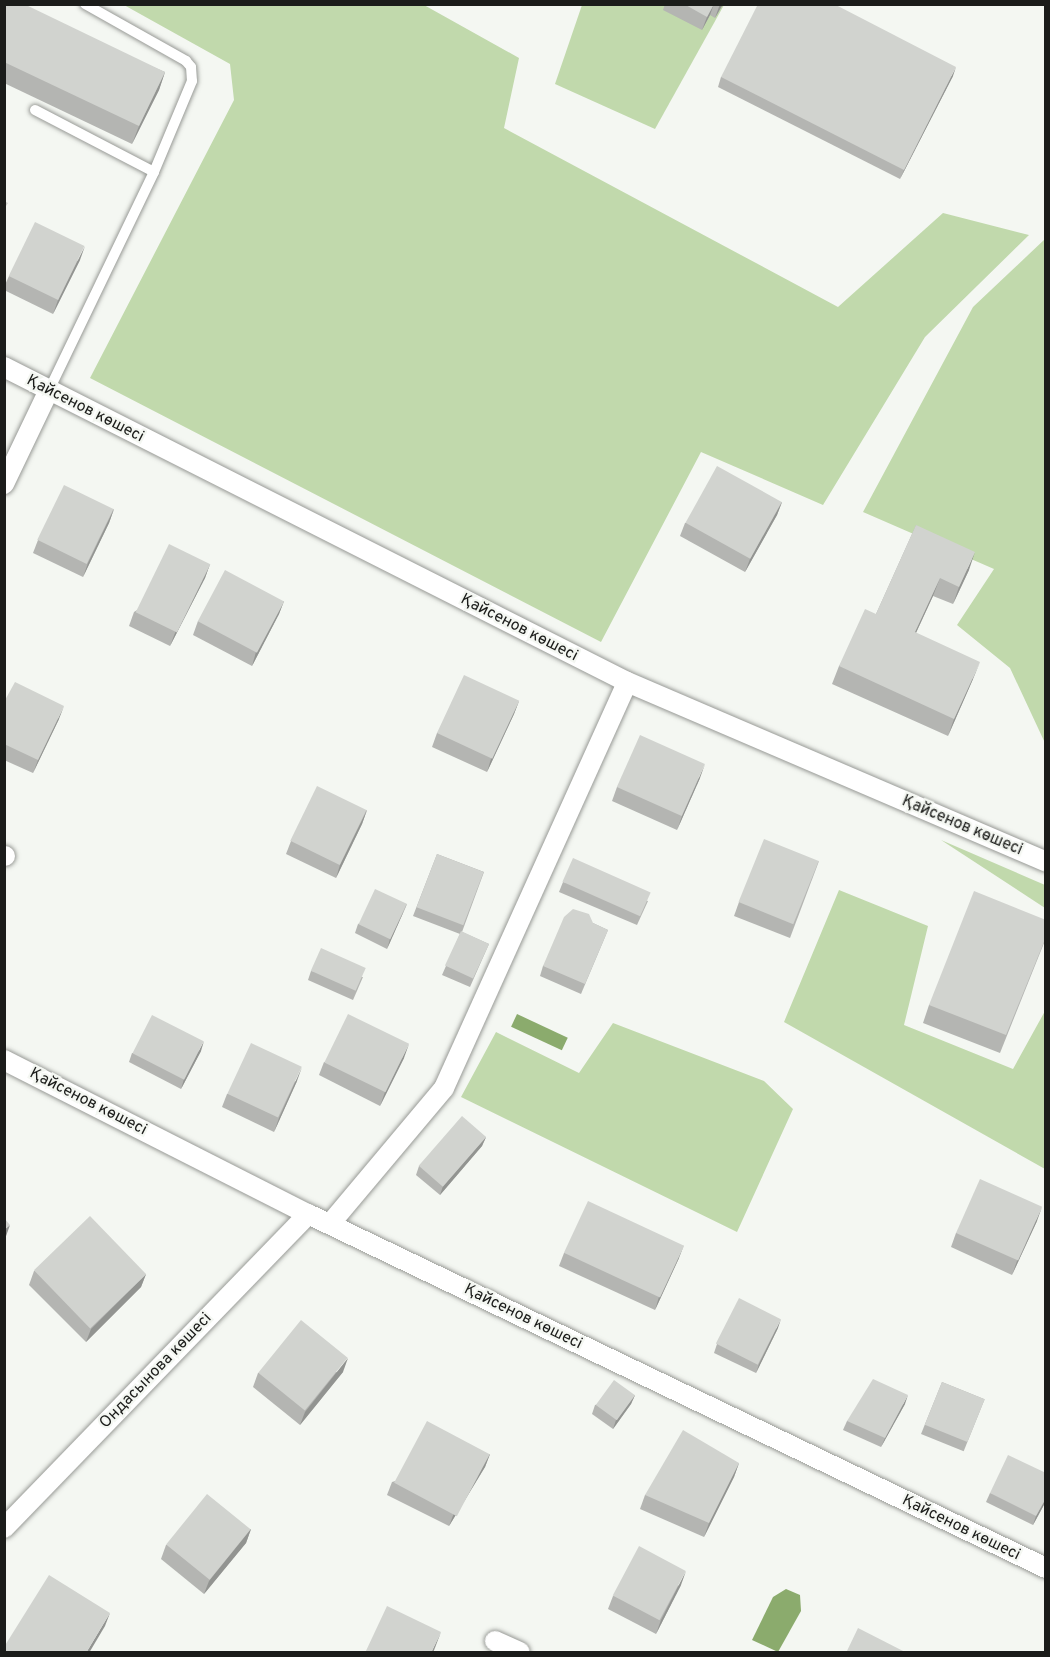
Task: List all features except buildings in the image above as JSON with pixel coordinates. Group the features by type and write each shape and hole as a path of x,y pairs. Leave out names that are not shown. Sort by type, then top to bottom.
{"street":[{"name":"Қайсенов көшесі","path":"4,367 48,392 627,682 1046,862"},
{"path":"4,484 48,392"},
{"path":"330,1224 444,1088 627,682"},
{"name":"Қайсенов көшесі","path":"4,1060 308,1214 1046,1568"},
{"name":"Ондасынова көшесі","path":"4,1528 308,1214"},
{"path":"495,1641 519,1653"}],"lane":[{"path":"48,392 154,172 192,81 191,67 186,61 85,4"},
{"path":"35,110 154,172"}],"shaded area":[{"path":"124,5 424,5 519,58 504,128 838,307 943,213 1029,235 925,337 823,505 701,452 601,642 90,378 234,100 230,64"},
{"path":"582,5 724,5 655,129 555,84"},
{"path":"1045,239 1045,743 1010,668 957,625 994,569 863,512 973,307"},
{"path":"941,840 1045,885 1045,908"},
{"path":"839,890 928,926 904,1025 1013,1069 1045,1011 1045,1169 784,1022"},
{"path":"517,1014 568,1038 562,1050 511,1027"},
{"path":"613,1023 764,1081 793,1109 737,1232 461,1097 496,1032 579,1073"},
{"path":"786,1589 800,1595 801,1611 778,1652 752,1640 773,1597"}]}
